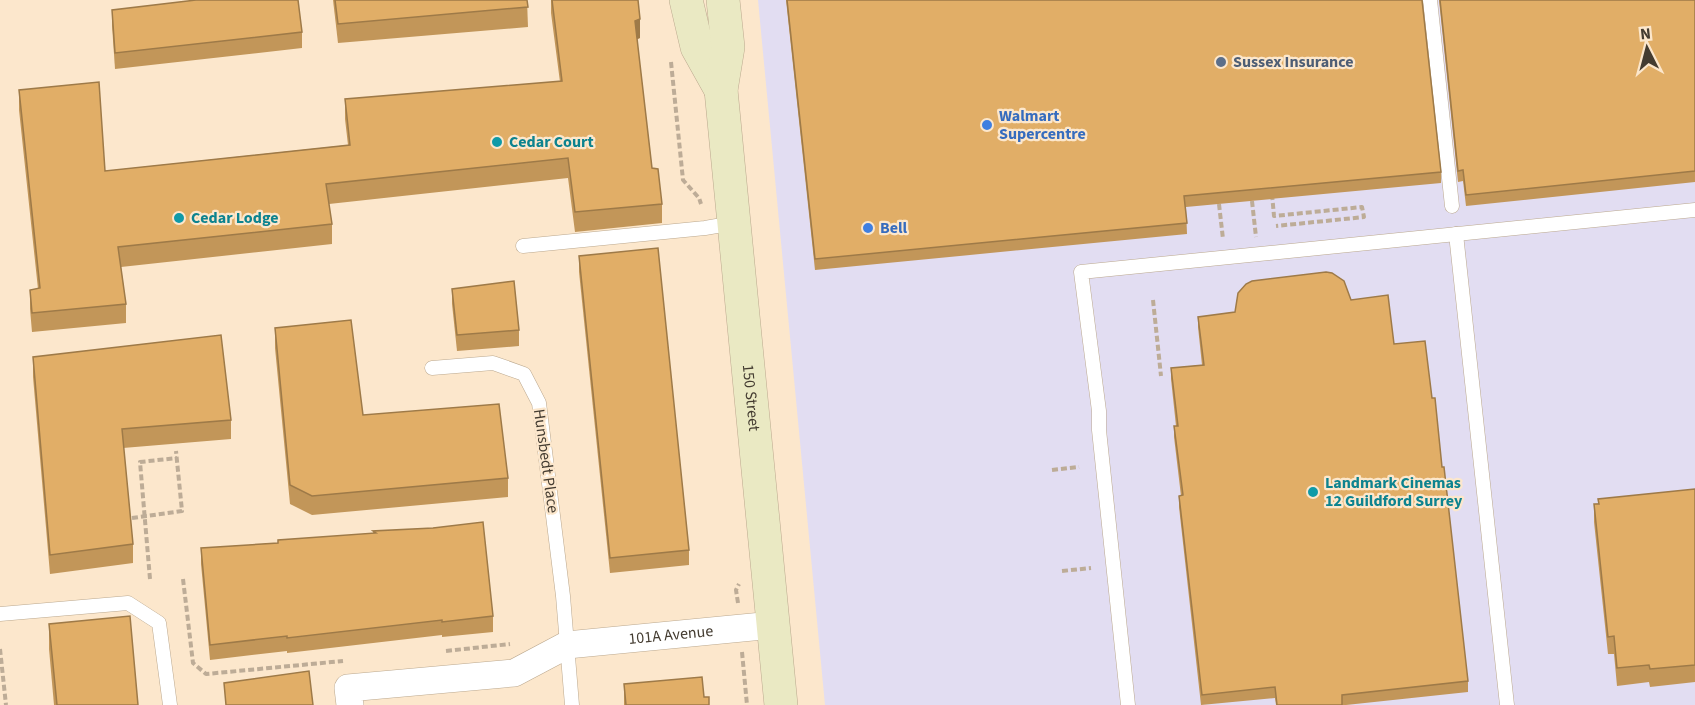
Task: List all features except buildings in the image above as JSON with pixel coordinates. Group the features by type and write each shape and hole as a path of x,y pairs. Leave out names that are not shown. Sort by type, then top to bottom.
{"main road":[{"name":"150 Street","path":"686,0 697,47 720,90"},
{"name":"150 Street","path":"723,0 728,47 720,90 719,225 773,625 781,705"}],"street":[{"name":"101A Avenue","path":"567,645 773,625"},
{"path":"350,705 348,688 514,673 567,645"}],"lane":[{"path":"1430,0 1452,206"},
{"path":"1128,705 1099,430 1099,411 1081,272 1695,210"},
{"path":"523,246 719,225"},
{"path":"1455,234 1507,705"},
{"name":"Hunsbedt Place","path":"432,368 493,363 524,374 539,403 572,705"},
{"path":"0,614 128,603 159,623 170,705"}],"path":[{"path":"671,56 683,180 699,198 702,207 719,225"},
{"path":"1271,185 1274,216 1362,207 1364,217 1276,226"},
{"path":"1252,201 1256,238"},
{"path":"1219,204 1223,241"},
{"path":"1153,300 1161,376"},
{"path":"132,518 182,511 176,451"},
{"path":"150,579 140,462 177,458"},
{"path":"1052,470 1078,467"},
{"path":"1062,571 1091,568"},
{"path":"183,579 193,663 206,674 348,660"},
{"path":"736,590 740,579"},
{"path":"443,651 514,644"},
{"path":"0,649 6,705"},
{"path":"743,663 747,705"}],"shaded area":[{"path":"758,0 1695,0 1695,705 825,705"}],"place":[{"name":"Sussex Insurance","path":"1221,62"},
{"name":"Walmart Supercentre","path":"987,125"},
{"name":"Cedar Court","path":"497,142"},
{"name":"Cedar Lodge","path":"179,218"},
{"name":"Bell","path":"868,228"},
{"name":"Landmark Cinemas 12 Guildford Surrey","path":"1313,492"}]}
